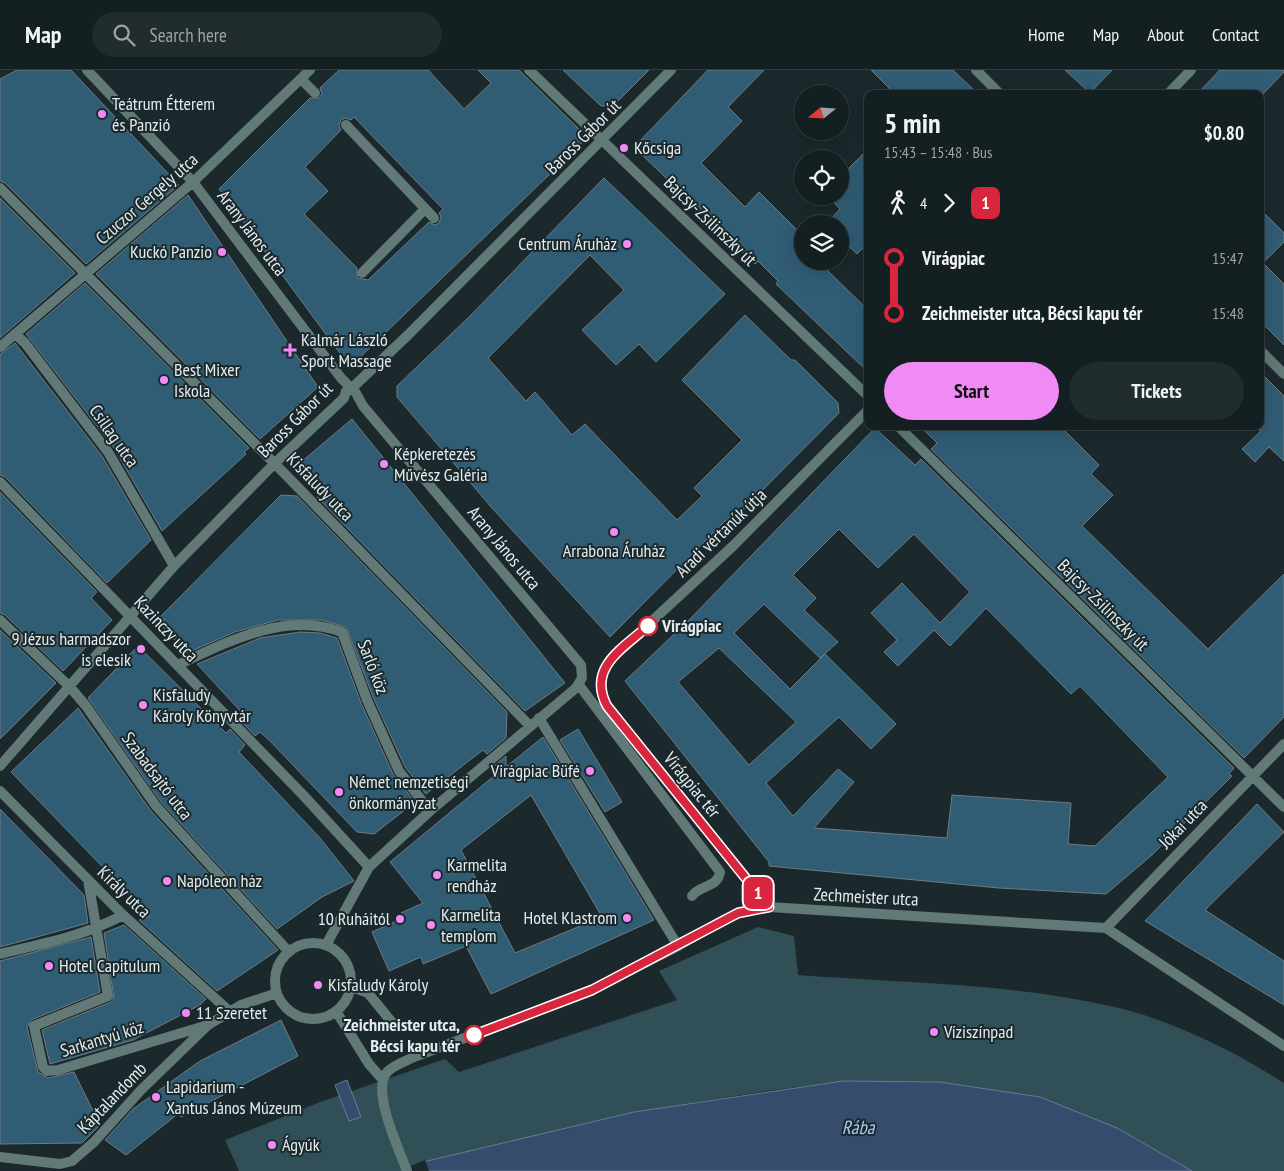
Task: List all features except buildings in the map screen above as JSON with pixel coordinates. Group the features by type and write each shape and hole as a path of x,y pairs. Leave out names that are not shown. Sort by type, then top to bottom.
{"street":[{"name":"Arany János utca","path":"87,70 193,182 351,390 356,392 363,406 578,660 580,681 720,872 718,880 692,896"},
{"name":"Czuczor Gergely utca","path":"0,347 193,182 310,70"},
{"name":"Bajcsy-Zsilinszky út","path":"529,70 604,140 864,392"},
{"name":"Baross Gábor út","path":"0,766 174,566 274,464 344,398 346,391 351,390 604,140 671,70"},
{"path":"976,70 996,90"},
{"path":"1172,90 1191,70"},
{"path":"301,79 315,93"},
{"path":"346,126 434,218"},
{"name":"Kisfaludy utca","path":"0,188 530,726"},
{"path":"362,273 426,209"},
{"name":"Csillag utca","path":"15,334 25,343 108,452 174,566"},
{"path":"1264,354 1284,374"},
{"name":"Aradi vértanúk útja","path":"600,680 610,660 733,546 864,414"},
{"name":"Bajcsy-Zsilinszky út","path":"902,430 1284,807"},
{"name":"Kazinczy utca","path":"0,482 178,665 369,867"},
{"name":"Szabadsajtó utca","path":"0,620 70,687 86,706 156,806 288,952"},
{"name":"Sarló köz","path":"178,665 242,635 290,625 332,628 342,632 367,700 399,771 430,811"},
{"name":"Virágpiac tér","path":"600,680 601,691 607,706 769,907"},
{"path":"326,945 369,867 430,811 580,681"},
{"path":"538,718 678,946"},
{"name":"Jókai utca","path":"1106,928 1284,744"},
{"name":"Király utca","path":"0,792 123,915 229,1010"},
{"path":"88,880 97,929"},
{"name":"Zechmeister utca","path":"383,1080 393,1067 592,990 738,913 769,907 1106,928 1284,1046"},
{"path":"0,954 45,944 97,929 123,915"},
{"name":"Sarkantyú köz","path":"97,929 108,996 34,1026 43,1067 47,1071 208,1025"},
{"path":"306,944 326,945 337,952 345,962 350,974 350,986 347,997 336,1011 322,1023 296,1016 286,1009 277,993 276,974 280,962 288,952 306,944"},
{"path":"350,986 368,993 395,1026"},
{"name":"Káptalandomb","path":"0,1157 57,1167 72,1161 94,1142 142,1090 208,1025 229,1010 277,993"},
{"path":"336,1011 369,1064 383,1080 382,1095 407,1171"}],"shaded area":[{"path":"758,927 794,936 798,975 959,985 1039,993 1119,1008 1161,1021 1204,1039 1246,1060 1284,1083 1284,1171 1192,1171 1117,1128 1040,1097 940,1082 843,1081 634,1112 427,1161 406,1171 239,1171 225,1140 320,1102 445,1059 459,1072 677,1000 659,971"}],"water":[{"path":"347,1080 361,1117 349,1121 335,1085"},
{"name":"Rába","path":"843,1081 940,1082 1040,1097 1117,1128 1192,1171 406,1171 427,1161 634,1112"}],"pier":[{"path":"425,1160 429,1171 403,1171 404,1169"}],"bus line":[{"name":"1","path":"474,1035 592,990 738,913 749,909 769,907 607,706 602,697 601,675 610,660 648,626"}],"place":[{"name":"Teátrum Étterem és Panzió","path":"102,114"},
{"name":"Kőcsiga","path":"624,148"},
{"name":"Centrum Áruház","path":"627,244"},
{"name":"Kuckó Panzio","path":"222,252"},
{"name":"Kalmár László Sport Massage","path":"290,350"},
{"name":"Best Mixer Iskola","path":"164,380"},
{"name":"Képkeretezés Művész Galéria","path":"384,464"},
{"name":"Arrabona Áruház","path":"614,532"},
{"name":"Virágpiac","path":"648,626"},
{"name":"9 Jézus harmadszor is elesik","path":"141,649"},
{"name":"Kisfaludy Károly Könyvtár","path":"143,705"},
{"name":"Virágpiac Büfé","path":"590,771"},
{"name":"Német nemzetiségi önkormányzat","path":"339,792"},
{"name":"Karmelita rendház","path":"437,875"},
{"name":"Napóleon ház","path":"167,881"},
{"name":"Hotel Klastrom","path":"627,918"},
{"name":"10 Ruháitól","path":"400,919"},
{"name":"Karmelita templom","path":"431,925"},
{"name":"Hotel Capitulum","path":"49,966"},
{"name":"Kisfaludy Károly","path":"318,985"},
{"name":"11 Szeretet","path":"186,1013"},
{"name":"Víziszínpad","path":"934,1032"},
{"name":"Zeichmeister utca, Bécsi kapu tér","path":"474,1035"},
{"name":"Lapidarium - Xantus János Múzeum","path":"156,1097"},
{"name":"Ágyúk","path":"272,1145"}]}
